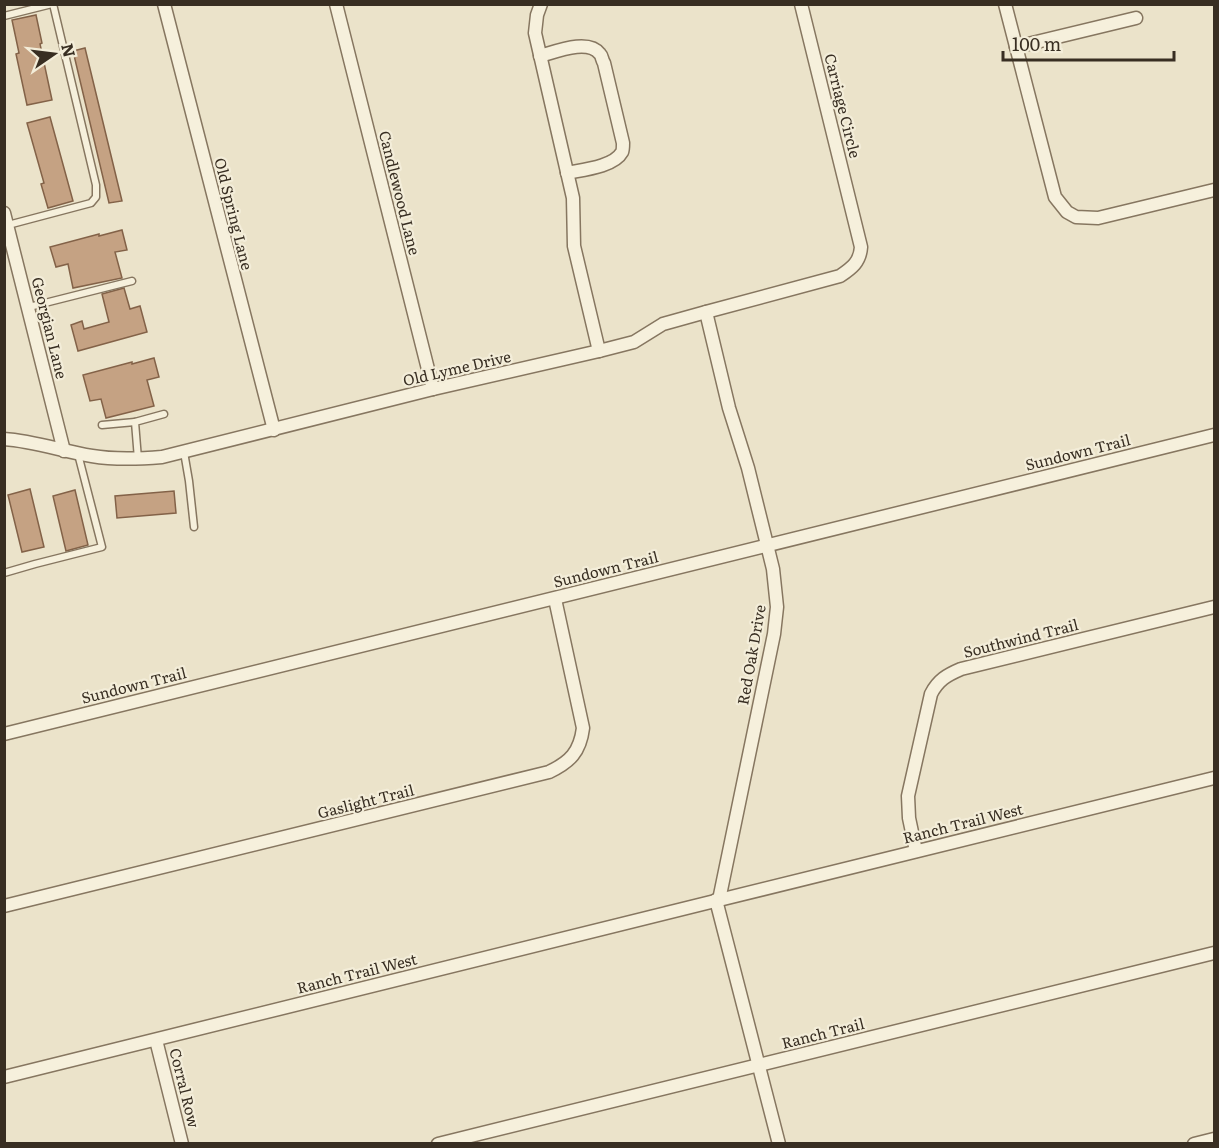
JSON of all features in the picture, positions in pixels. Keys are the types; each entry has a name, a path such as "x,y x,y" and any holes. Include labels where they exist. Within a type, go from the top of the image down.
{"street":[{"name":"Old Spring Lane","path":"164,4 274,430"},
{"name":"Candlewood Lane","path":"336,4 433,390"},
{"path":"541,4 535,28 573,198 574,246 599,351"},
{"name":"Carriage Circle","path":"801,4 854,215"},
{"path":"1005,4 1055,197 1067,212 1077,217 1098,218 1215,190"},
{"path":"1016,47 1136,18"},
{"path":"540,56 581,45 599,53 604,63 623,143 622,152 608,164 567,173"},
{"name":"Old Lyme Drive","path":"4,439 102,458 162,457 634,342 663,324 840,276 856,263 860,255 861,247 854,215"},
{"name":"Georgian Lane","path":"6,219 64,450"},
{"name":"Red Oak Drive","path":"706,312 729,408 748,468 776,589 774,634 718,900 779,1143"},
{"name":"Sundown Trail","path":"4,734 1215,435"},
{"name":"Gaslight Trail","path":"4,906 537,775 560,767 577,750 582,739 583,728 555,599"},
{"name":"Southwind Trail","path":"916,851 909,818 908,796 931,694 941,679 962,669 1215,607"},
{"name":"Ranch Trail West","path":"4,1077 1215,778"},
{"name":"Ranch Trail","path":"438,1143 1215,952"},
{"name":"Corral Row","path":"156,1040 182,1143"},
{"path":"1194,1143 1215,1139"}],"lane":[{"path":"4,16 52,4 96,185 96,196 91,203 6,219"},
{"path":"29,308 132,281"},
{"path":"102,425 135,422 164,414"},
{"path":"135,422 138,459"},
{"path":"184,451 194,527"},
{"path":"4,565 5,573 102,547 78,453"}],"building":[{"path":"36,15 52,100 27,105 16,54 19,53 12,20"},
{"path":"85,48 122,201 109,203 73,51"},
{"path":"50,117 73,201 48,208 41,184 44,183 27,123"},
{"path":"122,230 127,250 115,252 122,278 73,288 68,264 56,267 50,247"},
{"path":"124,288 130,309 140,306 147,332 78,351 71,325 82,321 84,329 109,322 102,294"},
{"path":"154,358 159,377 147,380 154,406 106,418 101,399 90,401 83,375"},
{"path":"30,489 44,547 22,552 8,495"},
{"path":"75,490 88,545 66,551 53,496"},
{"path":"174,491 176,513 117,518 115,496"}]}
